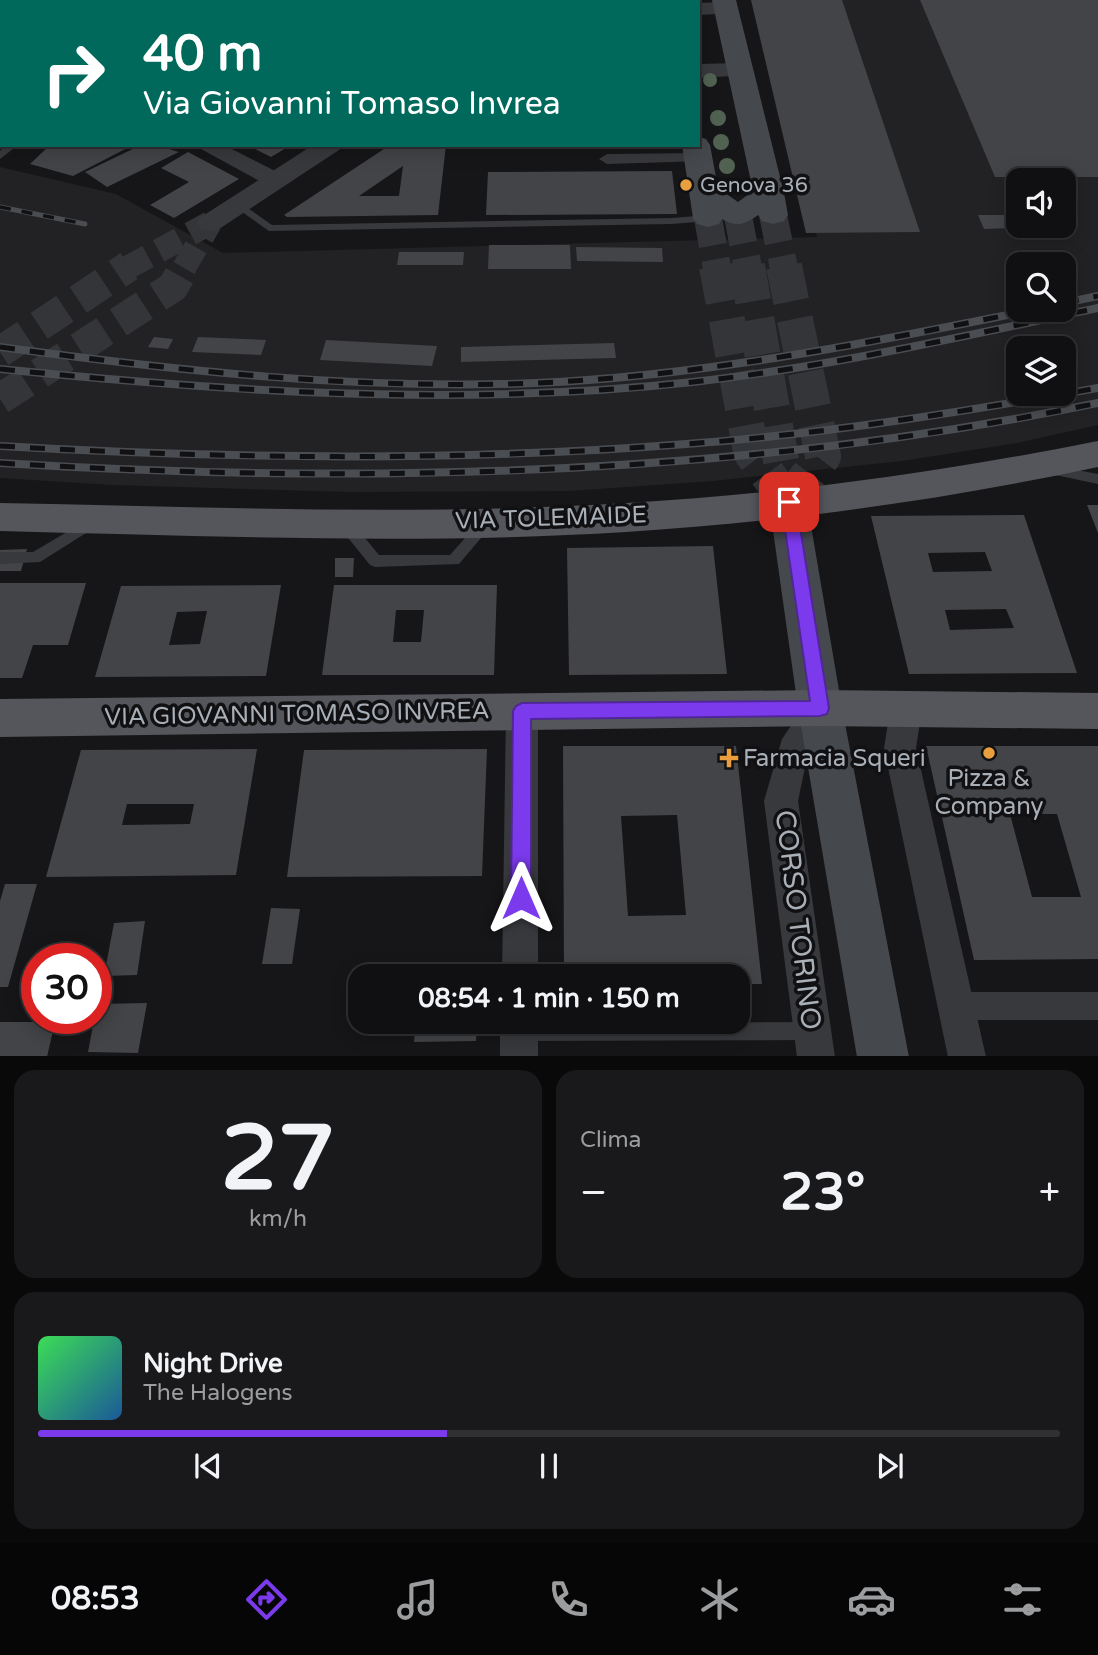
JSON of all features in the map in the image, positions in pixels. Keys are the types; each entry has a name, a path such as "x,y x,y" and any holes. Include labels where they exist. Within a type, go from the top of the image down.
{"main road":[{"path":"697,152 706,206 738,216 771,204 725,4"},
{"name":"VIA TOLEMAIDE","path":"0,517 345,523 488,521 714,511 1037,467 1098,454"},
{"path":"789,502 820,708 883,1056"},
{"name":"VIA GIOVANNI TOMASO INVREA","path":"0,718 820,708 1098,710"}],"street":[{"path":"700,9 725,4"},
{"path":"700,71 740,70"},
{"path":"212,147 275,180"},
{"path":"210,223 327,147"},
{"path":"607,159 697,152"},
{"name":"CORSO TORINO","path":"814,1044 781,801 793,749 820,708"},
{"path":"906,710 900,748 967,1056"},
{"path":"520,964 522,711"},
{"path":"956,1006 1098,1006"}],"lane":[{"path":"239,205 269,228 658,222 706,206"},
{"path":"1037,467 1098,479"},
{"path":"0,558 35,558 96,519"},
{"path":"519,1037 814,1044"}],"shaded area":[{"path":"758,0 1098,0 1098,425 1017,443 902,461 713,481 569,491 349,492 112,485 0,478 0,167 116,194 223,253 817,237"}],"building":[{"path":"751,0 842,0 920,232 806,233"},
{"path":"920,0 1098,0 1098,177 1076,177 1076,168 1006,168 1006,177 995,177"},
{"path":"48,147 129,147 73,176 30,164"},
{"path":"137,147 163,147 179,152 107,187 85,172"},
{"path":"251,147 288,147 271,157"},
{"path":"387,147 446,147 438,215 284,215","holes":["403,166 399,196 359,196"]},
{"path":"188,152 239,179 174,218 150,205 189,182 161,168"},
{"path":"672,171 677,214 486,215 488,172"},
{"path":"978,215 1006,215 1006,228 984,229"},
{"path":"489,245 570,245 571,269 488,269"},
{"path":"576,247 662,248 663,262 577,261"},
{"path":"399,252 464,252 463,265 397,265"},
{"path":"154,337 173,339 168,349 148,347"},
{"path":"198,337 266,340 261,355 192,352"},
{"path":"326,340 437,346 432,366 320,360"},
{"path":"614,343 616,358 461,362 461,347"},
{"path":"1087,505 1098,505 1098,533"},
{"path":"1024,515 1077,673 909,674 871,516","holes":["985,552 992,571 933,572 928,553","1006,609 1014,628 950,630 945,610"]},
{"path":"713,546 727,674 569,675 567,548"},
{"path":"27,549 21,571 0,571 0,550"},
{"path":"335,558 354,558 353,577 335,577"},
{"path":"0,583 86,583 68,645 33,645 22,678 0,678"},
{"path":"281,585 266,676 95,677 121,586","holes":["207,611 200,644 169,645 177,612"]},
{"path":"334,585 497,585 494,675 322,675","holes":["396,610 424,610 421,642 393,642"]},
{"path":"563,746 736,746 762,984 750,984 750,964 564,964","holes":["677,815 686,915 628,916 621,816"]},
{"path":"926,746 1098,746 1098,959 974,960","holes":["1010,814 1057,814 1081,897 1032,897"]},
{"path":"257,749 236,875 46,877 81,750","holes":["127,804 194,804 190,824 122,825"]},
{"path":"487,749 482,876 287,877 304,750"},
{"path":"5,884 37,884 8,987 0,987 0,901"},
{"path":"271,908 300,909 292,964 262,964"},
{"path":"145,921 137,975 112,976 110,943 114,923"},
{"path":"147,1003 138,1053 88,1052 91,1034 112,1034 112,1004"},
{"path":"0,1022 21,1022 21,1034 52,1034 47,1056 0,1056"},
{"path":"415,1034 476,1034 476,1041 414,1042"}],"tunnel":[{"path":"773,215 784,268"},
{"path":"738,216 748,268"},
{"path":"708,218 717,268"},
{"path":"127,268 210,223 184,268"},
{"path":"0,352 129,266"},
{"path":"0,399 173,287 185,266"},
{"path":"717,266 751,452 788,502 823,456 784,266"},
{"path":"747,266 788,500"}],"railway":[{"path":"0,207 85,224"},
{"path":"1076,301 1098,296"},
{"path":"0,369 173,384 346,394 520,394 606,390 693,382 795,368 897,350 1098,308"},
{"path":"0,347 267,377 401,384 536,383 723,366 847,346 1006,315"},
{"path":"0,446 172,454 343,457 600,450 738,440 842,428 1098,388"},
{"path":"0,463 274,473 551,469 827,447 963,428 1098,403"}],"place":[{"name":"Genova 36","path":"686,185"},
{"name":"Pizza & Company","path":"989,753"},
{"name":"Farmacia Squeri","path":"729,758"}],"route":[{"path":"521,898 522,711 820,708 789,502"}]}
